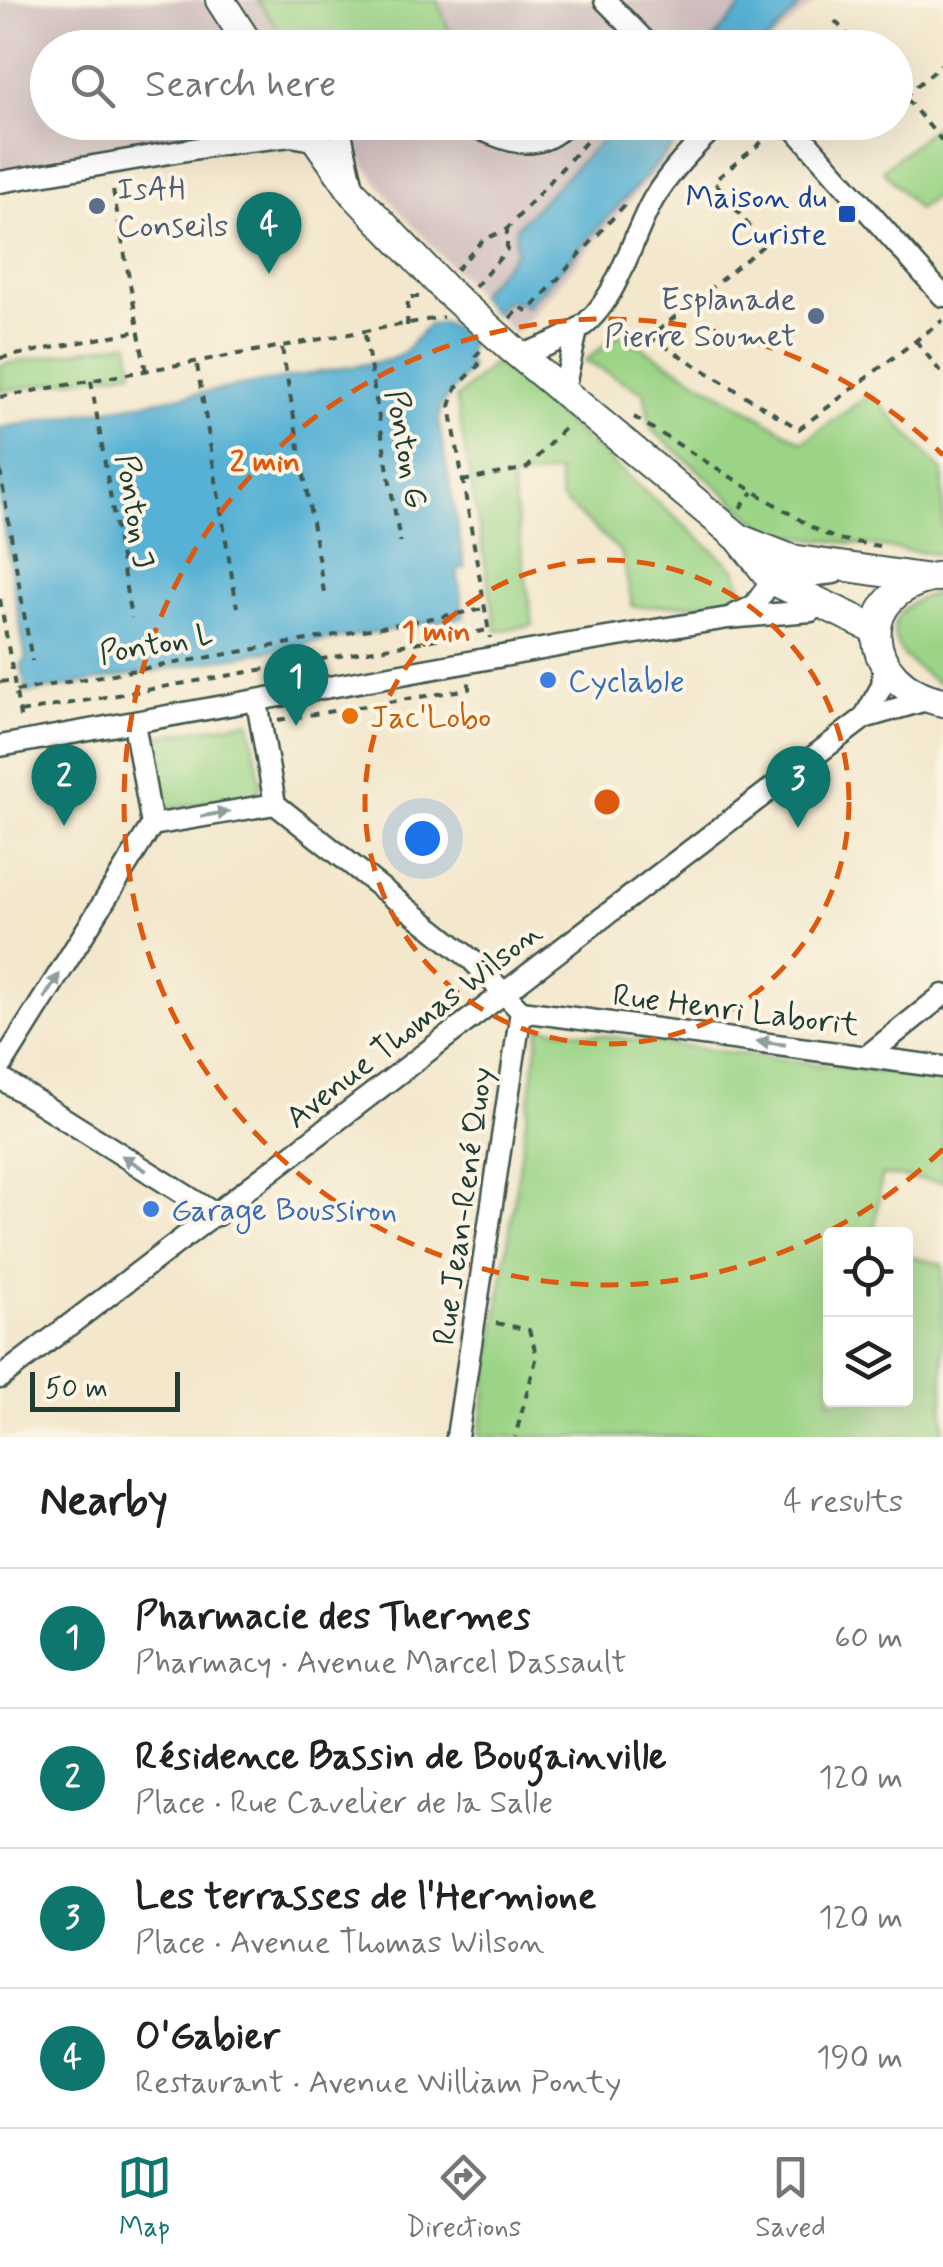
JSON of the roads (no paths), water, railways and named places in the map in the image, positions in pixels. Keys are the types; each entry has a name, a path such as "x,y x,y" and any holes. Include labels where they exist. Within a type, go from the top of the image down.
{"main road":[{"path":"220,0 239,30"},
{"path":"316,140 355,195 450,282 516,352 739,538 772,580 874,629"},
{"path":"739,538 791,560 884,558 933,577"},
{"path":"933,577 887,603 874,629 878,650 898,678 939,702"}],"street":[{"path":"604,0 635,30"},
{"path":"222,144 226,140"},
{"path":"0,182 247,140"},
{"path":"342,140 355,195"},
{"path":"510,140 521,144 546,140"},
{"path":"516,352 577,330 610,290 654,198 701,140"},
{"path":"803,140 943,296"},
{"path":"572,401 577,330"},
{"path":"728,618 754,606 772,580 884,558"},
{"path":"0,746 728,618 811,611 819,604"},
{"path":"864,718 882,686 884,662"},
{"path":"257,702 274,804 472,960 521,1011"},
{"name":"Avenue Thomas Wilson","path":"0,1378 864,718 939,702"},
{"path":"0,1068 152,825 134,723"},
{"path":"152,825 274,804"},
{"path":"868,1056 943,995"},
{"name":"Rue Henri Laborit","path":"521,1011 943,1067"},
{"name":"Rue Jean-René Quoy","path":"457,1437 521,1011"},
{"path":"0,1078 217,1215"}],"water":[{"path":"748,0 805,0 778,30 721,30"},
{"path":"601,140 678,140 526,307 519,301 505,301 494,314 477,295 515,253 516,227"},
{"path":"445,323 470,341 466,361 471,367 440,407 439,424 465,568 457,570 464,617 27,693 21,664 26,661 0,505 0,428 389,360 403,353 428,325"}],"place":[{"name":"IsAH Conseils","path":"97,206"},
{"name":"Maison du Curiste","path":"847,214"},
{"name":"O'Gabier","path":"269,274"},
{"name":"Esplanade Pierre Soumet","path":"816,316"},
{"name":"Cyclable","path":"548,680"},
{"name":"Jac'Lobo","path":"350,716"},
{"name":"Pharmacie des Thermes","path":"296,726"},
{"name":"Résidence Bassin de Bougainville","path":"64,826"},
{"name":"Les terrasses de l'Hermione","path":"798,828"},
{"name":"Garage Boussiron","path":"151,1209"}]}
